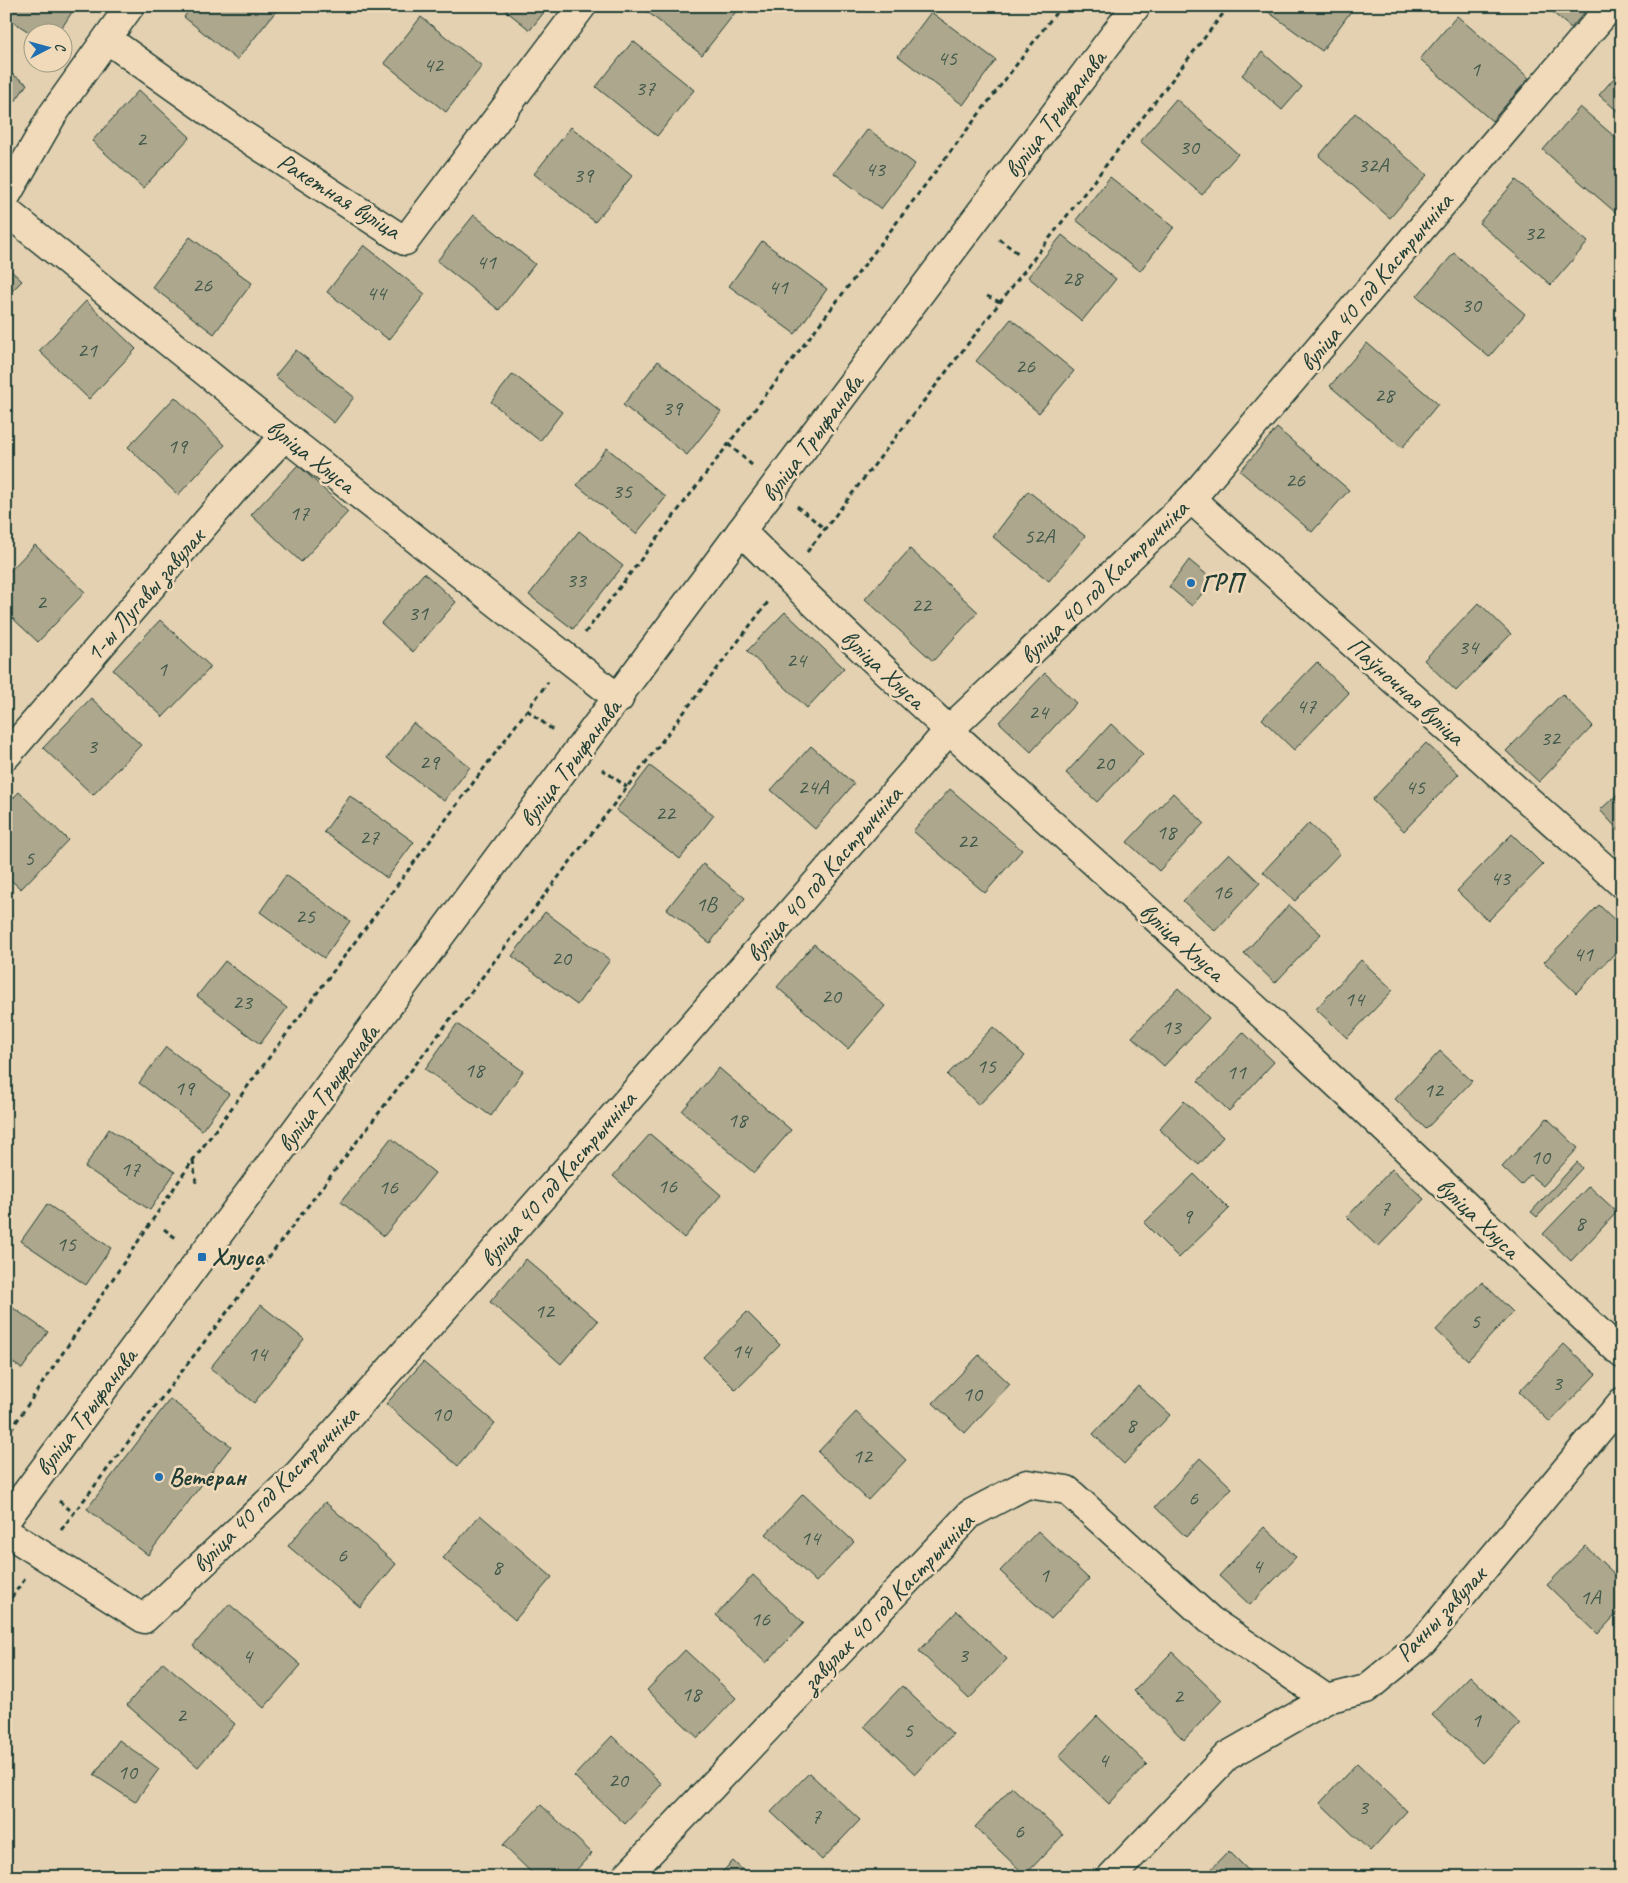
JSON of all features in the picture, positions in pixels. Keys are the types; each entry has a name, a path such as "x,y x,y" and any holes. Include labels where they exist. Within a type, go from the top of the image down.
{"street":[{"path":"6,196 53,114 130,6"},
{"name":"Ракетная вуліца","path":"106,39 238,132 405,241 582,6"},
{"name":"вуліца Трыфанава","path":"6,1520 619,699 741,531 1136,6"},
{"name":"вуліца 40 год Кастрычніка","path":"6,1532 144,1619 298,1474 626,1102 949,730 1191,499 1611,6"},
{"name":"вуліца Хлуса","path":"6,211 285,436 619,699"},
{"name":"1-ы Лугавы завулак","path":"6,756 234,490 285,436"},
{"name":"Паўночная вуліца","path":"1191,499 1622,884"},
{"name":"вуліца Хлуса","path":"741,531 949,730 1306,1055 1622,1354"},
{"name":"Рачны завулак","path":"1111,1877 1227,1756 1327,1699 1366,1689 1422,1643 1622,1402"},
{"name":"завулак 40 год Кастрычніка","path":"626,1877 970,1514 1027,1484 1067,1490 1210,1620 1327,1699"}],"path":[{"path":"6,1437 193,1160 566,657 1061,6"},
{"path":"6,1605 42,1555 787,577 1228,6"},
{"path":"987,296 1000,302"},
{"path":"193,1160 196,1184"}],"building":[{"path":"9,6 76,6 66,22 22,22 22,27 6,17 6,10"},
{"path":"192,6 280,6 237,60 184,17"},
{"path":"500,6 549,6 530,30"},
{"path":"640,6 735,6 738,9 702,55"},
{"path":"1260,6 1353,6 1354,7 1322,51"},
{"path":"1545,6 1590,6 1571,28"},
{"path":"931,12 996,60 963,105 898,56"},
{"path":"1457,16 1529,78 1492,121 1420,59"},
{"path":"421,17 482,66 446,112 384,63"},
{"path":"633,41 694,90 657,136 596,87"},
{"path":"1262,52 1302,87 1282,110 1242,75"},
{"path":"1622,69 1622,115 1599,95"},
{"path":"6,70 27,84 6,115"},
{"path":"139,90 190,137 143,188 92,141"},
{"path":"1176,99 1238,154 1202,195 1140,141"},
{"path":"1580,107 1622,143 1622,204 1615,212 1543,150"},
{"path":"1355,113 1427,175 1390,218 1319,156"},
{"path":"571,127 632,176 595,222 534,174"},
{"path":"868,129 915,164 881,209 834,173"},
{"path":"1110,177 1174,227 1140,271 1076,220"},
{"path":"1516,180 1588,242 1551,285 1479,223"},
{"path":"474,215 535,264 499,310 437,261"},
{"path":"1062,235 1116,279 1082,321 1028,277"},
{"path":"190,237 252,283 214,334 152,287"},
{"path":"762,241 827,289 795,334 729,286"},
{"path":"364,245 425,294 389,340 327,292"},
{"path":"1454,253 1525,314 1489,357 1417,296"},
{"path":"6,266 22,281 6,297"},
{"path":"86,301 136,349 89,399 39,351"},
{"path":"1011,319 1074,371 1039,413 976,361"},
{"path":"1367,343 1438,404 1402,448 1330,386"},
{"path":"296,350 354,397 334,423 275,376"},
{"path":"658,361 721,412 687,455 623,405"},
{"path":"513,374 562,412 540,441 491,402"},
{"path":"175,397 225,445 178,495 128,447"},
{"path":"1277,428 1349,490 1312,532 1240,471"},
{"path":"607,448 666,497 636,534 577,485"},
{"path":"298,465 348,512 301,562 251,515"},
{"path":"1028,491 1085,536 1049,581 993,537"},
{"path":"579,531 623,566 573,629 529,595"},
{"path":"35,545 85,592 38,642 6,612 6,575"},
{"path":"910,549 978,612 933,661 865,599"},
{"name":"ГРП","path":"1189,560 1213,580 1192,606 1169,587"},
{"path":"424,573 456,602 413,652 381,623"},
{"path":"1479,603 1511,634 1456,691 1424,660"},
{"path":"785,612 844,668 807,708 747,651"},
{"path":"160,620 211,667 163,717 113,670"},
{"path":"1317,662 1349,693 1294,750 1262,719"},
{"path":"1045,673 1076,703 1031,752 999,722"},
{"path":"1562,694 1593,726 1539,782 1506,751"},
{"path":"91,698 141,745 93,795 43,748"},
{"path":"413,723 470,767 444,801 387,758"},
{"path":"1111,724 1143,754 1097,802 1066,773"},
{"path":"1426,743 1459,774 1404,831 1372,800"},
{"path":"811,746 854,784 815,829 771,790"},
{"path":"650,766 714,815 680,859 616,810"},
{"path":"950,789 1022,850 985,893 913,831"},
{"path":"1622,790 1622,834 1600,810"},
{"path":"19,792 68,840 21,889 6,876 6,805"},
{"path":"1173,793 1204,823 1159,871 1127,842"},
{"path":"350,796 414,842 387,878 324,832"},
{"path":"1309,823 1340,853 1295,901 1263,872"},
{"path":"1512,834 1543,865 1488,921 1457,891"},
{"path":"1229,853 1260,883 1215,931 1183,901"},
{"path":"703,864 745,898 710,943 667,909"},
{"path":"286,875 350,921 324,958 260,912"},
{"path":"1289,905 1321,934 1275,983 1244,953"},
{"path":"1599,905 1622,927 1622,946 1576,993 1544,962"},
{"path":"545,912 610,960 577,1005 512,956"},
{"path":"814,944 885,1006 848,1049 777,987"},
{"path":"1361,960 1393,990 1347,1038 1316,1009"},
{"path":"225,961 287,1008 260,1044 197,996"},
{"path":"1178,988 1209,1018 1164,1066 1132,1037"},
{"path":"457,1024 523,1071 491,1116 425,1069"},
{"path":"993,1027 1025,1056 979,1105 947,1075"},
{"path":"1243,1032 1274,1062 1229,1111 1198,1081"},
{"path":"166,1047 229,1094 202,1130 139,1083"},
{"path":"1440,1051 1472,1081 1426,1129 1395,1099"},
{"path":"719,1068 791,1130 754,1173 682,1111"},
{"path":"1184,1101 1223,1137 1199,1165 1159,1129"},
{"path":"1547,1118 1578,1148 1543,1186 1530,1175 1521,1185 1502,1167"},
{"path":"109,1129 175,1172 150,1210 85,1167"},
{"path":"650,1134 721,1195 684,1238 613,1176"},
{"path":"391,1138 435,1173 384,1236 341,1202"},
{"path":"1577,1162 1582,1168 1537,1217 1531,1212"},
{"path":"1392,1169 1424,1199 1378,1247 1347,1217"},
{"path":"1194,1174 1229,1209 1179,1258 1144,1223"},
{"path":"1589,1186 1617,1212 1571,1261 1543,1234"},
{"path":"47,1204 111,1248 86,1285 21,1241"},
{"path":"526,1259 598,1321 561,1364 490,1302"},
{"path":"1482,1282 1513,1312 1468,1360 1436,1330"},
{"path":"6,1303 48,1332 22,1369 6,1358"},
{"path":"261,1305 304,1339 254,1403 210,1368"},
{"path":"747,1312 780,1345 736,1390 703,1357"},
{"path":"1564,1344 1596,1374 1550,1422 1519,1392"},
{"path":"979,1355 1010,1384 965,1433 933,1403"},
{"path":"423,1362 495,1423 458,1466 386,1404"},
{"path":"1138,1386 1170,1415 1124,1464 1093,1434"},
{"name":"Ветеран","path":"170,1399 231,1446 148,1555 87,1509"},
{"path":"856,1412 906,1460 868,1500 818,1452"},
{"path":"1200,1458 1232,1488 1186,1537 1155,1507"},
{"path":"803,1494 854,1542 816,1582 766,1534"},
{"path":"325,1502 396,1564 360,1607 288,1546"},
{"path":"480,1515 552,1577 515,1620 443,1558"},
{"path":"1264,1527 1296,1557 1250,1605 1219,1576"},
{"path":"1038,1531 1089,1579 1051,1619 1000,1571"},
{"path":"1585,1546 1622,1581 1622,1608 1598,1634 1547,1585"},
{"path":"753,1575 804,1623 766,1663 716,1615"},
{"path":"229,1604 301,1665 264,1708 193,1646"},
{"path":"957,1611 1007,1659 969,1699 919,1651"},
{"path":"685,1650 736,1698 698,1738 647,1690"},
{"path":"1172,1652 1222,1700 1184,1740 1134,1691"},
{"path":"163,1662 235,1724 198,1767 127,1705"},
{"path":"1470,1676 1520,1724 1482,1763 1432,1715"},
{"path":"902,1686 953,1734 915,1774 864,1726"},
{"path":"1097,1716 1147,1764 1109,1804 1059,1756"},
{"path":"612,1736 662,1784 625,1824 574,1776"},
{"path":"119,1740 159,1769 135,1802 94,1775"},
{"path":"1357,1763 1407,1811 1370,1851 1320,1803"},
{"path":"809,1773 860,1820 822,1860 771,1812"},
{"path":"1012,1787 1063,1835 1025,1875 975,1827"},
{"path":"541,1805 592,1853 570,1877 536,1877 503,1845"},
{"path":"1229,1851 1255,1877 1204,1877"},
{"path":"733,1861 750,1877 717,1877"},
{"path":"941,1871 947,1877 935,1877"}],"place":[{"name":"ГРП","path":"1191,583"},
{"name":"Хлуса","path":"202,1257"},
{"name":"Ветеран","path":"159,1477"}]}
